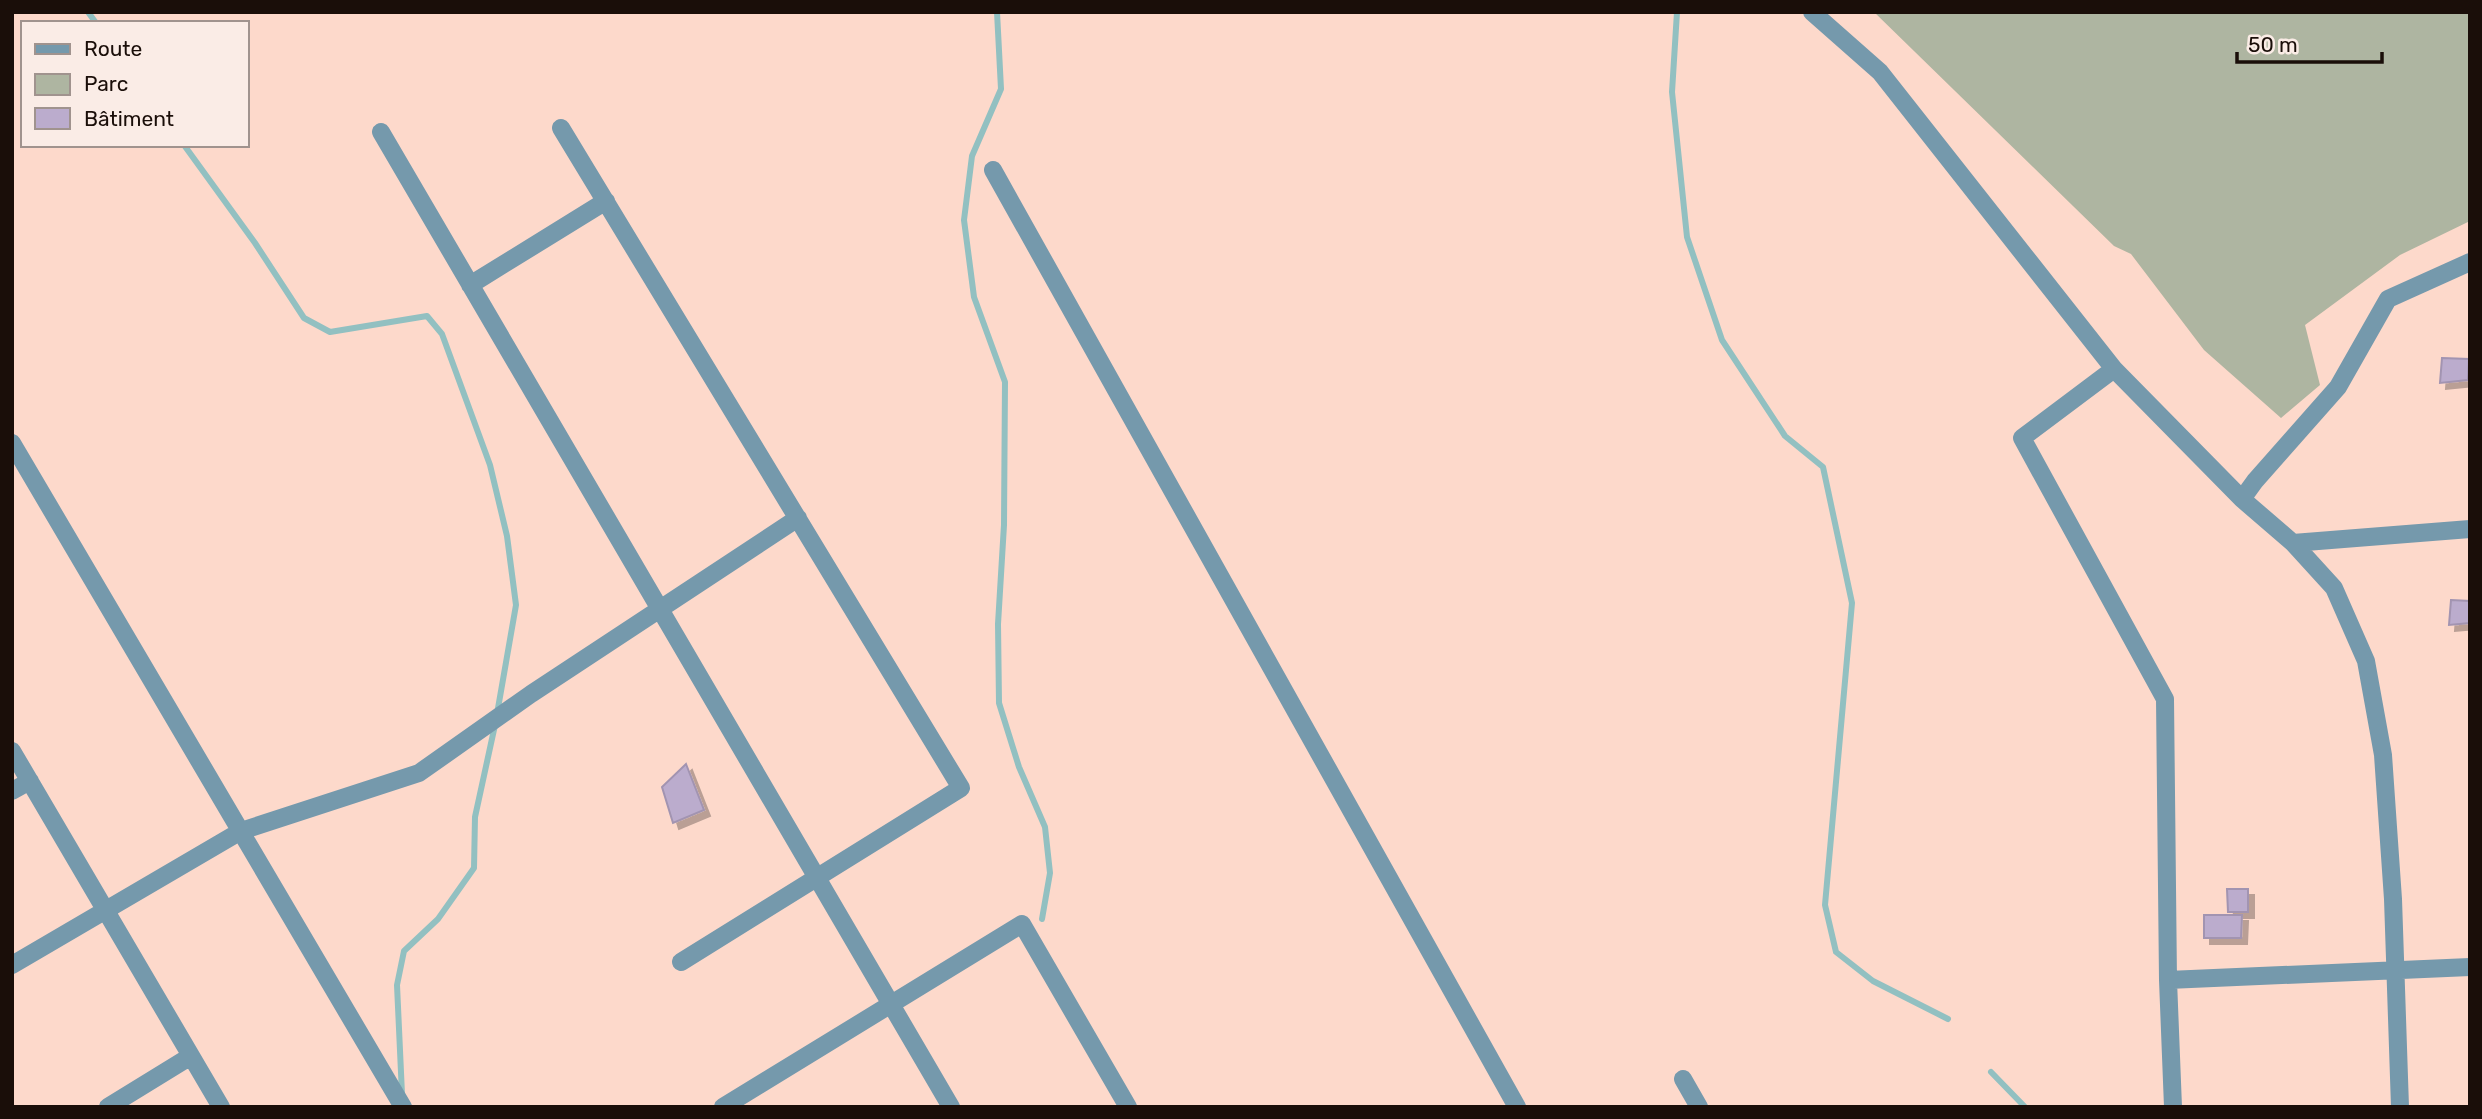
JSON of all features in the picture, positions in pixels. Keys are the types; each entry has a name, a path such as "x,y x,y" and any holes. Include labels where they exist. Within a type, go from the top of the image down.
{"street":[{"path":"1812,12 1880,72 2114,369 2242,499 2293,543 2334,588 2366,661 2386,778 2400,1107"},
{"path":"561,128 961,788 681,962"},
{"path":"381,132 951,1107"},
{"path":"993,170 1517,1107"},
{"path":"470,285 606,201"},
{"path":"2242,499 2338,387 2388,299 2470,262"},
{"path":"2114,369 2022,438 2165,699 2168,980 2173,1107"},
{"path":"12,443 402,1106"},
{"path":"12,965 241,831 419,773 531,694 798,518"},
{"path":"2293,543 2470,529"},
{"path":"12,751 221,1107"},
{"path":"12,791 30,781"},
{"path":"723,1107 1022,924 1128,1107"},
{"path":"2168,980 2470,967"},
{"path":"108,1107 191,1056"},
{"path":"1683,1079 1699,1107"}],"green space":[{"path":"1874,12 2470,12 2470,221 2400,255 2305,325 2320,385 2281,418 2204,350 2131,254 2114,246"}],"building":[{"path":"2442,358 2469,359 2468,380 2440,383"},
{"path":"2451,600 2470,601 2470,623 2449,625"},
{"path":"686,764 704,810 673,823 662,787"},
{"path":"2227,889 2248,889 2248,912 2228,912"},
{"path":"2204,915 2242,915 2241,938 2204,938"}],"waterway":[{"path":"88,12 95,21"},
{"path":"997,12 1001,89 972,156 964,220 974,297 1005,382 1004,525 998,624 999,703 1019,767 1045,827 1050,873 1042,919"},
{"path":"1677,12 1672,92 1687,237 1722,340 1785,436 1823,467 1852,603 1825,905 1836,952 1873,981 1948,1019"},
{"path":"185,147 255,243 304,318 330,332 427,316 442,334 490,465 507,536 516,605 497,714"},
{"path":"402,1094 397,985 404,951 438,919 474,868 475,817 495,725"},
{"path":"1991,1072 2025,1107"}]}
